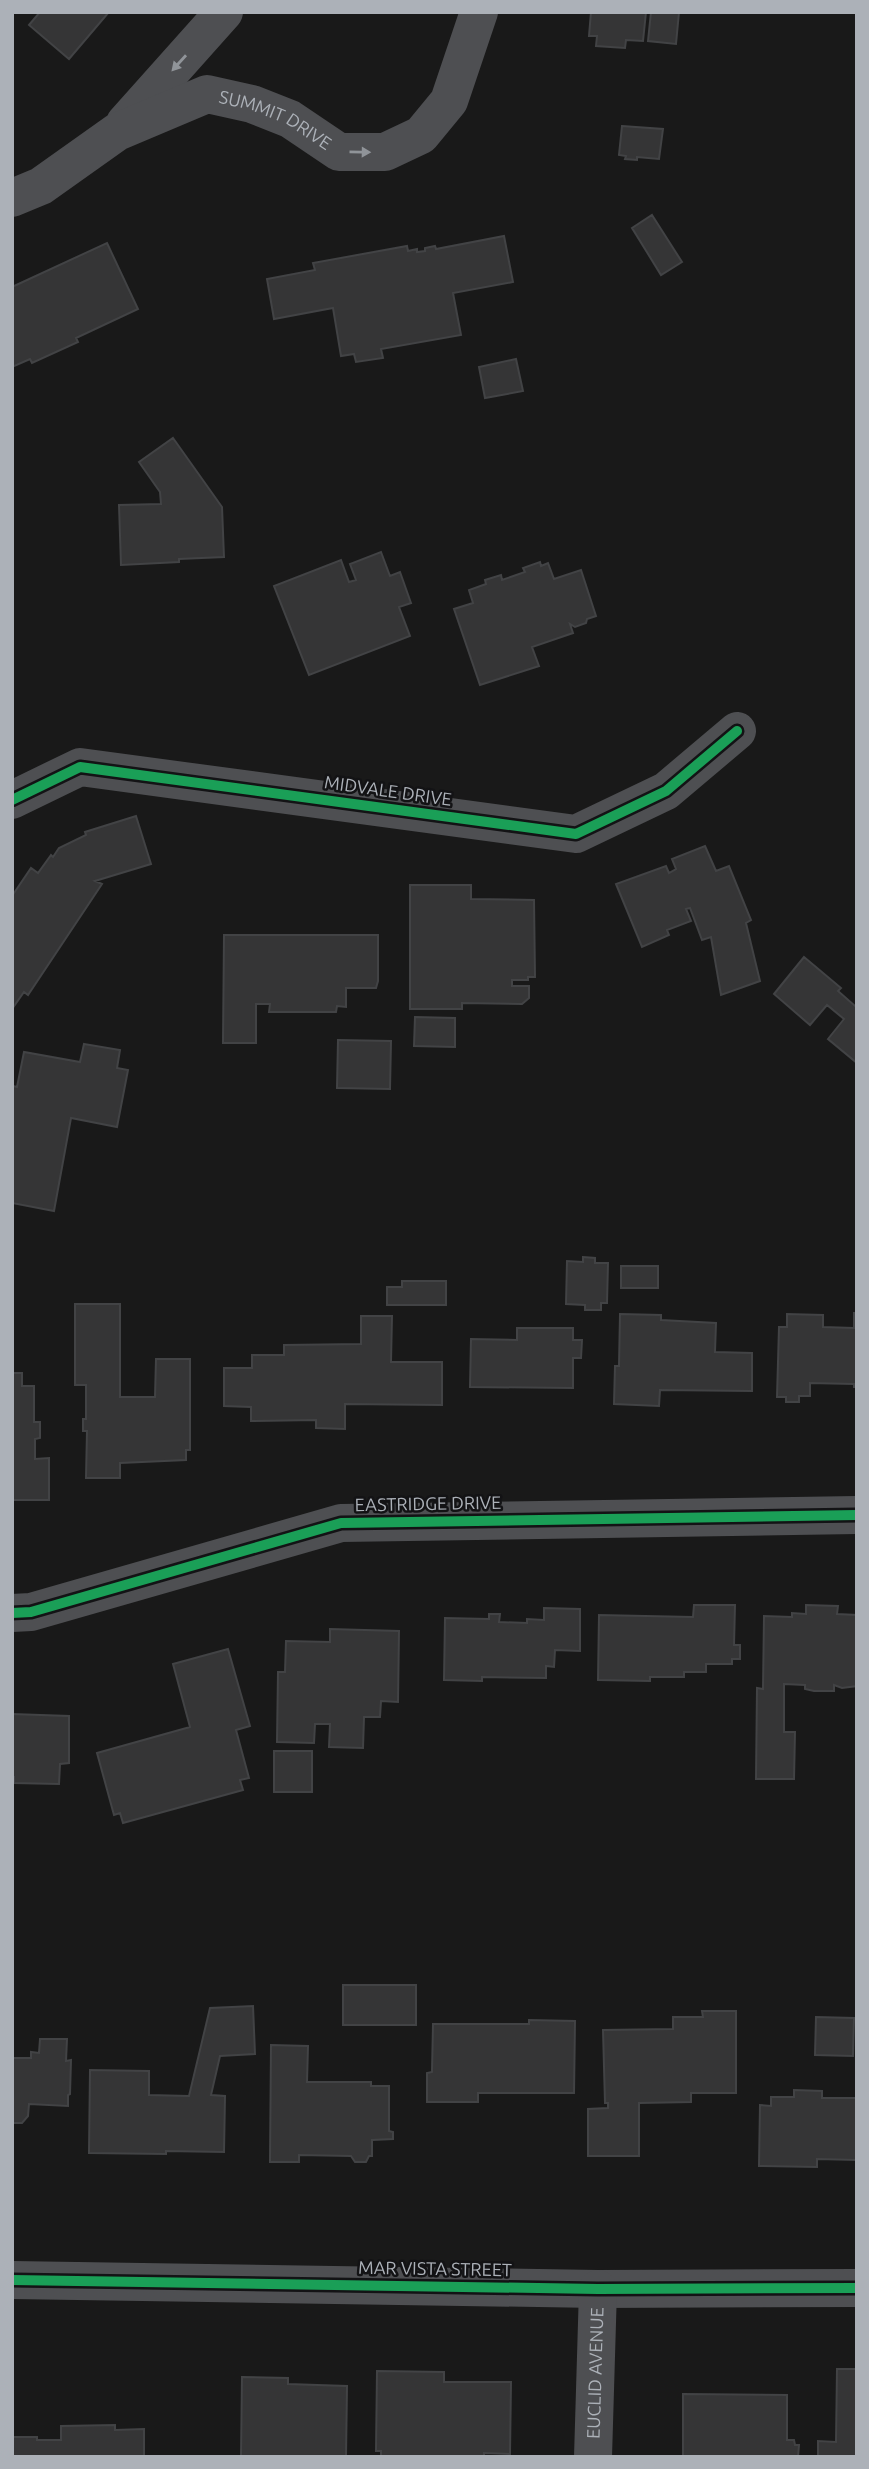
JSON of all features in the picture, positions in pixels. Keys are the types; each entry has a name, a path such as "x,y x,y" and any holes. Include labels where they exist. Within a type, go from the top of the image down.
{"street":[{"name":"SUMMIT DRIVE","path":"117,132 224,12"},
{"name":"SUMMIT DRIVE","path":"12,198 41,186 117,132 207,94 252,104 290,120 339,152 385,152 421,135 449,101 479,12"},
{"name":"MIDVALE DRIVE","path":"12,800 80,767 576,834 666,791 737,731"},
{"name":"EASTRIDGE DRIVE","path":"12,1613 31,1612 341,1523 857,1516"},
{"name":"MAR VISTA STREET","path":"12,2280 598,2289 857,2288"},
{"name":"EUCLID AVENUE","path":"593,2457 598,2289"}],"building":[{"path":"40,12 109,12 69,59 29,25"},
{"path":"591,12 646,12 643,41 626,40 625,48 596,46 597,36 589,36"},
{"path":"651,12 679,12 676,44 648,41"},
{"path":"622,126 663,129 659,159 625,159 626,156 619,155"},
{"path":"652,215 682,262 661,275 632,228"},
{"path":"504,236 513,282 453,293 461,335 381,349 383,358 356,362 354,354 341,356 333,308 274,319 267,279 315,270 313,263 407,246 408,251 425,251 425,248 435,246 436,249"},
{"path":"107,243 138,309 76,338 78,342 32,363 30,359 12,367 12,287"},
{"path":"516,359 523,391 485,398 479,367"},
{"path":"173,438 222,507 224,557 121,565 119,505 161,504 160,492 139,462"},
{"path":"381,552 390,576 400,572 411,603 399,607 410,636 309,675 274,586 341,560 349,582 356,580 350,564"},
{"path":"540,562 541,566 548,563 554,579 581,570 596,616 575,627 570,624 573,633 532,647 539,666 480,685 454,609 473,603 469,590 486,584 485,580 501,575 502,580 525,572 523,568"},
{"path":"136,816 151,864 95,881 102,884 28,995 24,992 12,1009 12,896 31,868 38,873 59,848 86,835 85,832"},
{"path":"705,846 716,871 729,866 751,920 746,923 760,981 721,995 711,937 702,940 690,908 686,909 691,921 667,930 669,935 642,947 616,884 666,866 669,873 676,869 672,859"},
{"path":"410,885 471,885 471,899 534,900 535,977 512,980 512,986 529,986 529,998 522,1004 462,1003 462,1009 410,1009"},
{"path":"224,935 378,935 376,988 346,988 346,1007 337,1006 336,1012 269,1012 270,1004 256,1004 256,1043 223,1043"},
{"path":"804,957 841,988 838,991 855,1006 857,1004 857,1063 828,1039 844,1019 827,1005 810,1025 774,994"},
{"path":"415,1017 455,1018 455,1047 414,1046"},
{"path":"338,1040 391,1041 390,1089 337,1088"},
{"path":"84,1044 120,1050 117,1068 128,1070 117,1127 71,1118 54,1211 12,1203 12,1089 13,1086 17,1087 24,1052 80,1062"},
{"path":"583,1257 595,1258 595,1263 608,1263 607,1303 601,1303 601,1310 585,1310 585,1305 566,1304 567,1261 583,1262"},
{"path":"621,1266 658,1266 658,1288 621,1288"},
{"path":"402,1281 446,1281 446,1305 387,1305 387,1287 402,1287"},
{"path":"75,1304 120,1304 120,1397 155,1397 156,1359 190,1359 190,1450 186,1450 186,1460 120,1463 120,1478 86,1478 87,1431 83,1431 83,1419 86,1419 86,1385 75,1385"},
{"path":"854,1313 857,1313 857,1387 854,1387 854,1384 810,1383 810,1396 799,1396 799,1402 786,1402 786,1397 777,1397 779,1327 787,1327 787,1314 823,1315 823,1327 854,1328"},
{"path":"620,1314 661,1315 661,1320 716,1323 715,1352 752,1353 752,1391 660,1390 659,1406 614,1404 615,1366 619,1366"},
{"path":"361,1316 392,1316 391,1362 442,1362 442,1405 345,1404 345,1429 316,1428 316,1420 251,1421 251,1407 224,1406 224,1368 252,1368 252,1355 284,1355 284,1345 361,1344"},
{"path":"517,1328 573,1328 573,1340 582,1340 581,1358 573,1358 573,1388 470,1387 471,1339 517,1340"},
{"path":"12,1373 22,1373 22,1386 34,1386 34,1422 40,1422 40,1438 35,1439 35,1459 49,1458 49,1500 13,1500"},
{"path":"694,1605 735,1605 734,1645 740,1645 740,1659 732,1659 732,1664 706,1664 706,1672 684,1672 684,1677 650,1677 650,1681 598,1680 599,1615 693,1617"},
{"path":"806,1605 838,1606 837,1614 857,1615 857,1686 842,1688 834,1685 834,1691 814,1691 805,1689 805,1685 784,1684 784,1732 795,1732 794,1779 756,1779 757,1688 763,1689 764,1616 792,1617 792,1613 806,1614"},
{"path":"544,1608 580,1609 580,1651 555,1650 554,1667 546,1666 546,1678 482,1677 482,1681 444,1680 445,1618 489,1619 489,1614 500,1614 499,1622 527,1623 527,1619 544,1620"},
{"path":"330,1629 399,1631 398,1702 381,1701 380,1717 364,1717 363,1748 329,1747 330,1724 315,1724 314,1743 277,1742 278,1672 285,1672 286,1641 330,1642"},
{"path":"228,1649 250,1726 236,1730 249,1778 240,1780 243,1790 123,1823 120,1813 114,1815 97,1753 190,1727 173,1664"},
{"path":"12,1714 69,1716 69,1763 60,1764 59,1784 14,1783"},
{"path":"274,1751 312,1751 312,1792 274,1792"},
{"path":"343,1985 416,1985 416,2025 343,2025"},
{"path":"253,2006 255,2054 220,2056 211,2095 225,2096 224,2152 89,2153 90,2070 149,2071 149,2095 189,2096 210,2008"},
{"path":"702,2011 736,2011 736,2093 691,2093 691,2102 639,2103 639,2156 588,2156 588,2109 608,2108 608,2103 605,2103 603,2030 673,2029 673,2017 703,2017"},
{"path":"816,2017 854,2018 853,2056 815,2055"},
{"path":"529,2020 575,2021 574,2093 478,2093 478,2102 427,2102 427,2073 432,2072 433,2024 529,2024"},
{"path":"40,2039 67,2039 66,2061 71,2060 68,2106 29,2104 28,2116 22,2123 12,2123 12,2058 31,2058 31,2052 39,2053"},
{"path":"271,2045 308,2046 307,2082 371,2082 371,2086 389,2086 389,2131 393,2132 393,2139 372,2140 372,2156 369,2156 366,2162 355,2162 351,2156 299,2155 299,2162 270,2162"},
{"path":"794,2090 822,2091 822,2098 857,2098 857,2160 817,2159 817,2167 759,2166 760,2105 771,2106 771,2097 794,2097"},
{"path":"837,2369 857,2369 857,2457 818,2457 818,2441 836,2442"},
{"path":"377,2371 444,2372 444,2382 511,2382 510,2454 484,2453 484,2457 381,2457 381,2451 376,2451"},
{"path":"242,2377 288,2378 288,2384 347,2386 346,2457 241,2457"},
{"path":"683,2394 787,2395 787,2440 794,2440 795,2445 799,2445 798,2457 683,2457"},
{"path":"115,2425 115,2430 144,2429 144,2457 12,2457 12,2437 61,2440 61,2426"}],"cycle path":[{"path":"12,800 80,767 576,834 666,791 737,731"},
{"path":"12,1613 31,1612 341,1523 857,1515"},
{"path":"12,2280 598,2289 857,2288"}]}
